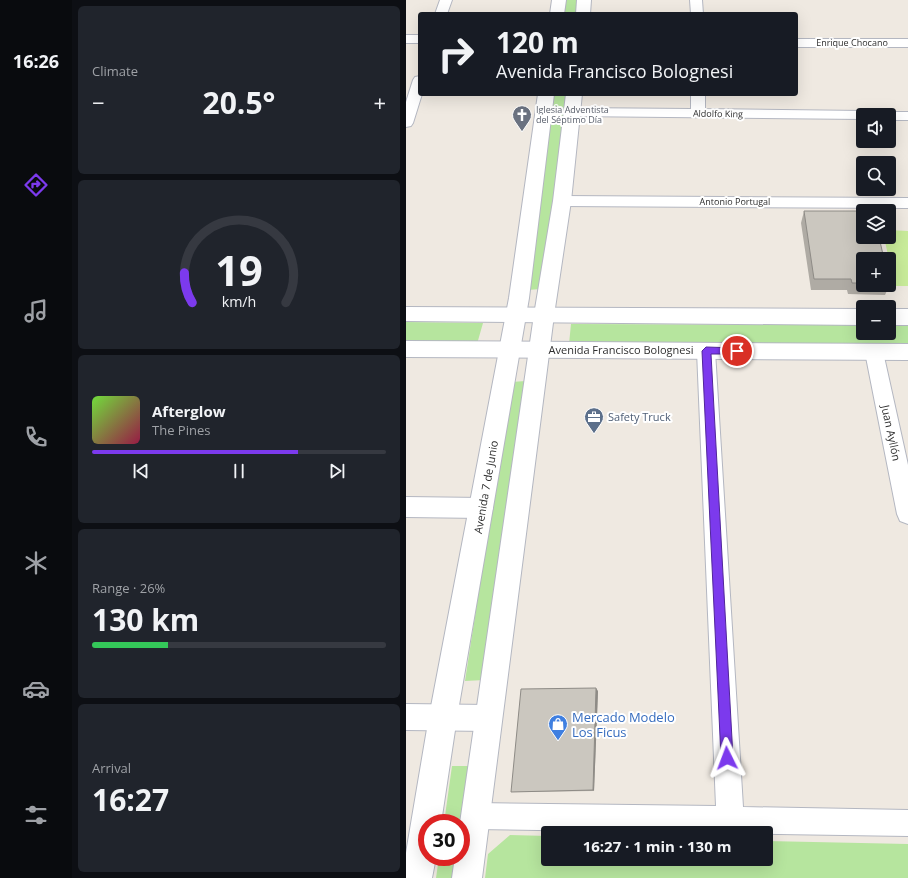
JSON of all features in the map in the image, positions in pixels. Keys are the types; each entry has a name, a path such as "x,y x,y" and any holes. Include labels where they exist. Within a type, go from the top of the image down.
{"street":[{"path":"442,12 446,0"},
{"path":"557,12 559,0"},
{"path":"583,12 584,0"},
{"path":"696,0 697,12"},
{"path":"406,39 418,39"},
{"name":"Enrique Chocano","path":"798,43 908,43"},
{"path":"407,115 418,85"},
{"name":"Avenida 7 de Junio","path":"418,878 443,717 516,315 546,96"},
{"path":"467,878 544,315 562,201 574,96"},
{"path":"698,96 698,114"},
{"name":"Aldolfo King","path":"572,112 856,115"},
{"path":"896,116 908,116"},
{"name":"Antonio Portugal","path":"562,201 908,203"},
{"path":"406,314 856,316"},
{"path":"896,317 908,317"},
{"name":"Avenida Francisco Bolognesi","path":"406,348 908,352"},
{"path":"706,351 730,820"},
{"name":"Juan Ayllón","path":"874,352 908,514"},
{"path":"406,507 482,508"},
{"path":"406,717 489,718"},
{"path":"475,816 908,823"}],"green space":[{"path":"565,0 577,0 576,12 564,12"},
{"path":"554,96 567,96 555,196 541,289 527,290"},
{"path":"896,230 908,231 908,286 896,286 896,252 887,252 886,244 896,244"},
{"path":"406,322 483,323 477,344 406,343"},
{"path":"571,324 856,325 856,340 896,340 896,325 908,325 908,345 569,344"},
{"path":"526,381 484,680 465,681 511,382"},
{"path":"452,766 472,766 463,814 445,814"},
{"path":"510,835 541,836 541,866 773,866 773,841 908,844 908,878 485,878 488,854"},
{"path":"438,866 458,866 457,878 436,878"}],"building":[{"path":"804,211 856,211 856,244 881,244 882,252 856,252 856,283 852,283 851,279 814,279"},
{"name":"Mercado Modelo Los Ficus","path":"596,688 593,790 511,792 521,689"}],"place":[{"name":"Iglesia Adventista del Séptimo Día","path":"522,132"},
{"name":"Safety Truck","path":"594,434"},
{"name":"Mercado Modelo Los Ficus","path":"558,741"}],"route":[{"path":"727,758 706,351 737,351"}]}
